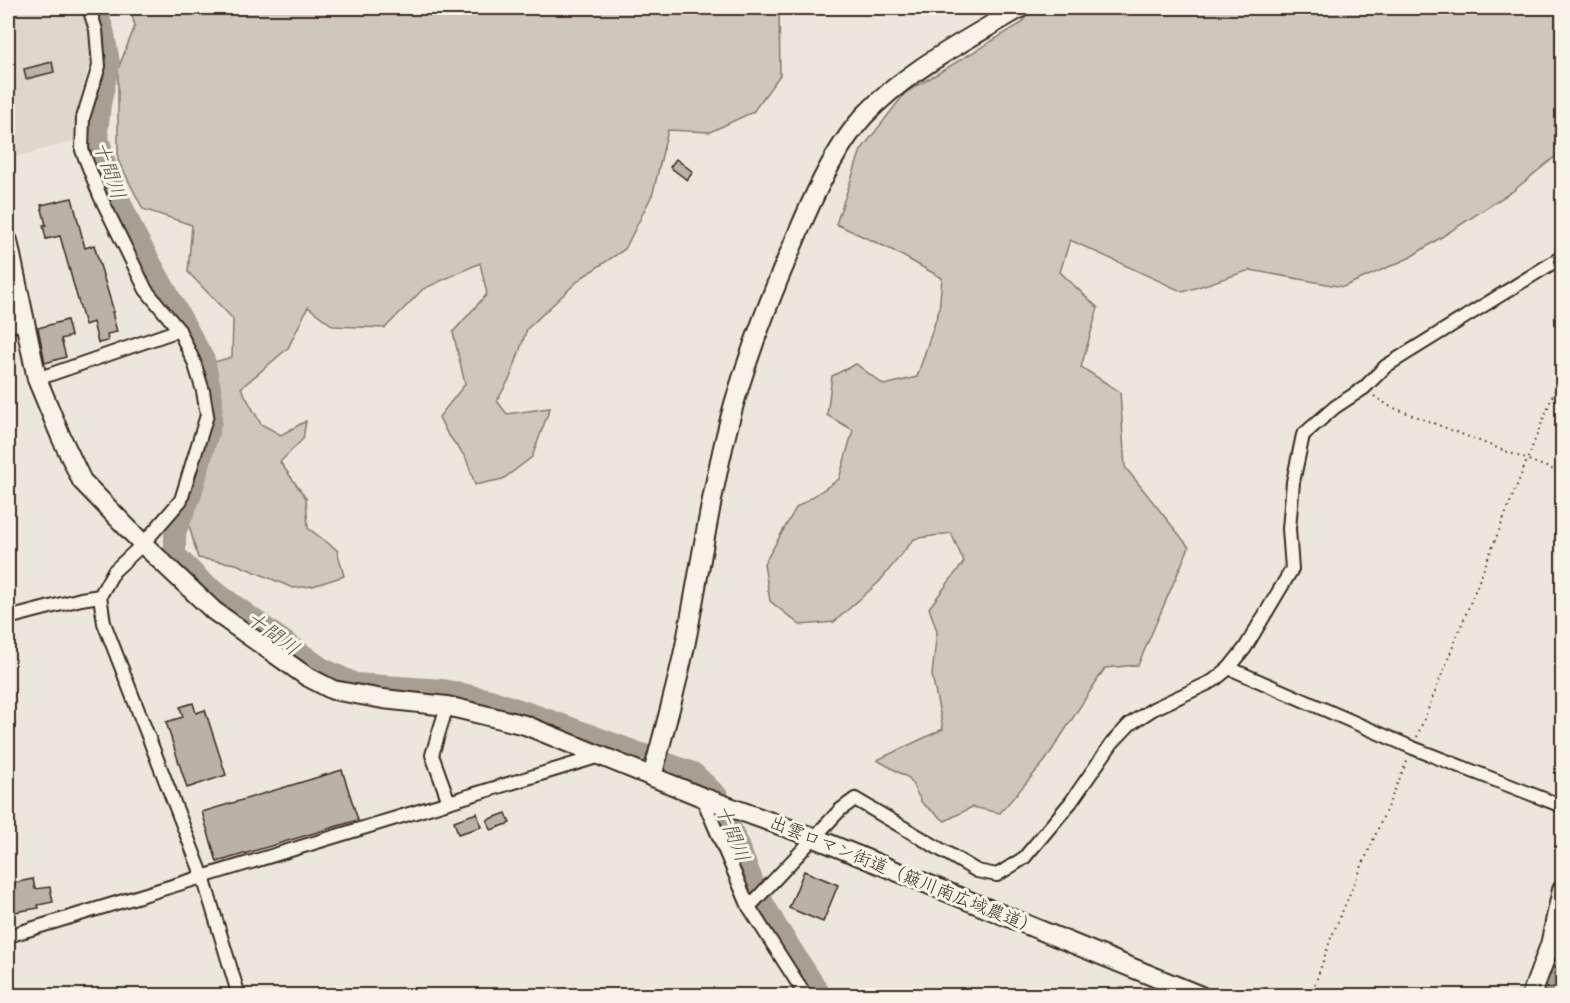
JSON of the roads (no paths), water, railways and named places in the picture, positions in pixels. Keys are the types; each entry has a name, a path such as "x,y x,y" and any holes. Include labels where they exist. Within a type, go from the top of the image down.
{"street":[{"path":"89,8 96,30 99,66 82,118 82,150 100,196 146,290 179,330 194,362 203,391 207,415 181,500 143,544 114,571 100,596 104,623 203,878 239,996"},
{"path":"652,777 687,638 717,472 734,406 753,341 799,230 821,184 843,144 864,117 888,93 924,66 1020,8"},
{"name":"出雲ロマン街道（簸川南広域農道）","path":"8,241 16,324 61,437 82,481 143,544 214,611 306,676 333,690 383,699 447,706 525,725 652,777 815,838 1201,996"},
{"path":"749,907 840,810 855,800 977,871 997,875 1024,858 1071,802 1112,743 1130,724 1153,709 1213,681 1229,668 1245,648 1292,569 1289,529 1293,482 1303,435 1335,407 1364,388 1386,366 1563,257"},
{"path":"37,379 179,330"},
{"path":"8,618 100,596"},
{"path":"1229,668 1413,748 1563,806"},
{"path":"447,706 432,755 449,802"},
{"path":"8,936 602,755"},
{"path":"702,796 749,907 806,996"},
{"path":"1531,996 1550,945 1563,890"}],"waterway":[{"name":"十間川","path":"96,8 104,34 109,63 100,104 97,133 107,172 134,233 204,360 212,398 211,421 190,497 175,532 175,555 203,583 321,668 355,684 443,690 490,700 693,773 718,797 757,892 821,996"},
{"path":"1554,996 1562,971"}]}
